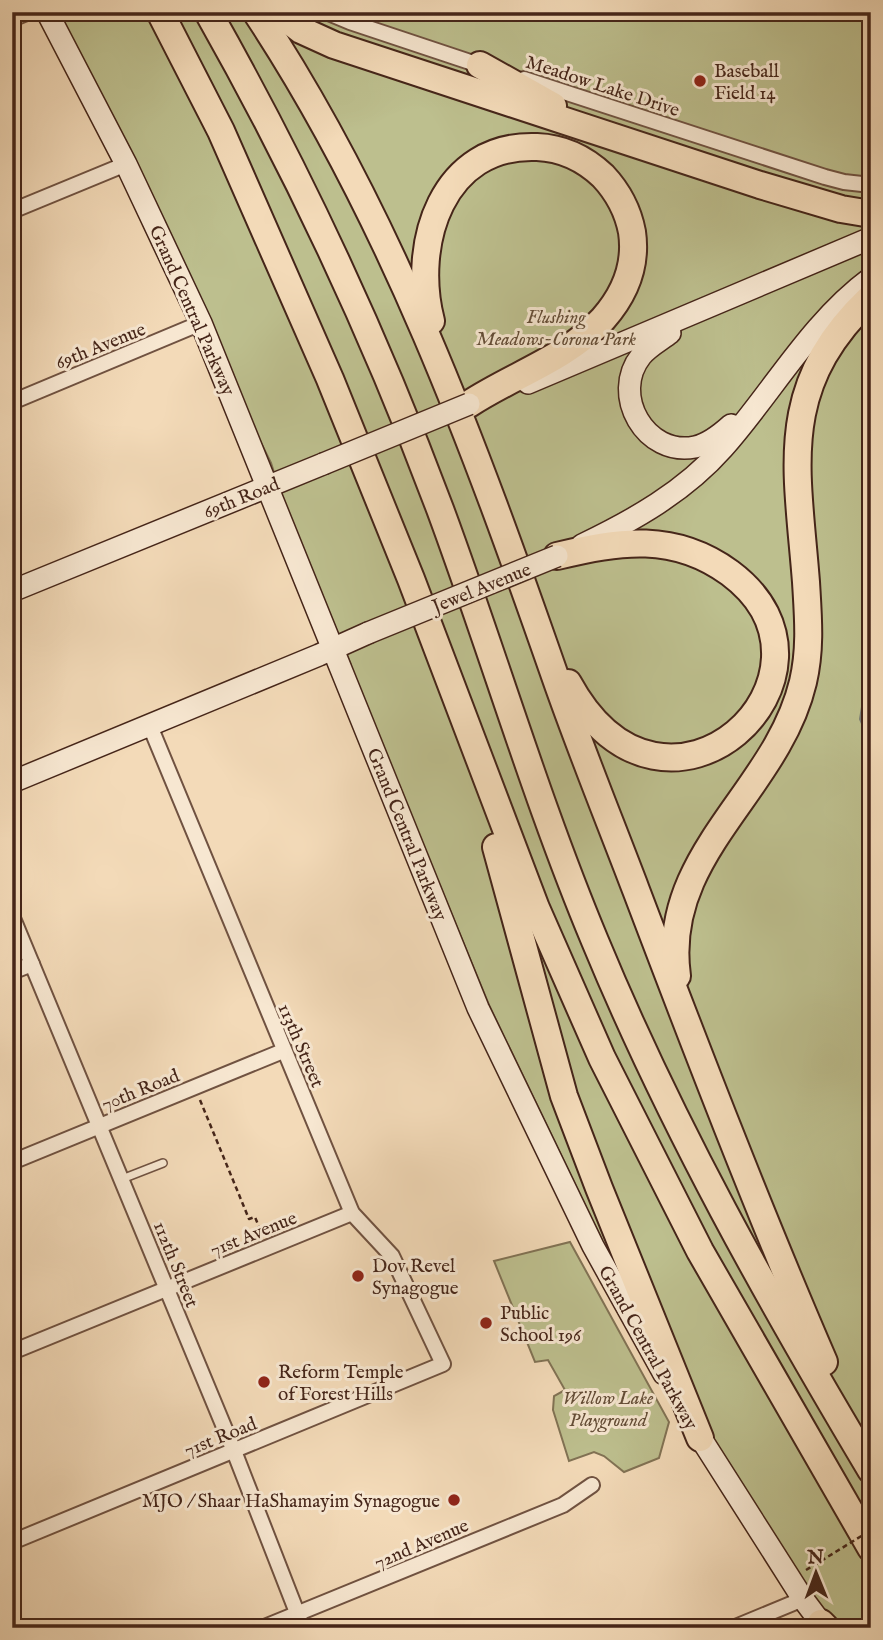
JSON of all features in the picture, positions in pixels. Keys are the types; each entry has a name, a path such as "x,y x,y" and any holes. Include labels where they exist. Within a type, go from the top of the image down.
{"highway":[{"path":"160,12 221,131 288,279 377,491 536,908 620,1094 700,1251 871,1548"},
{"path":"208,12 305,197 394,394 439,508 555,839 594,940 638,1039 722,1208 870,1468"},
{"path":"256,12 302,85 365,202 460,397"},
{"path":"278,12 301,30 334,45 819,202 871,214"},
{"path":"480,65 604,134"},
{"path":"460,397 498,385 559,354 603,319 625,286 633,257 629,219 615,190 600,173 584,161 553,149 530,147 509,149 490,155 471,166 445,195 436,214 430,235 425,279 429,312 555,676 681,1009 778,1257 870,1468"},
{"path":"681,1009 674,941 689,881 778,746 794,712 804,679 809,629 797,453 802,408 814,375 830,346 843,327 871,297"},
{"path":"539,627 570,688 592,717 623,744 649,755 687,757 728,741 744,728 756,713 771,679 773,643 770,625 762,608 743,583 716,564 683,550 646,542 617,542 558,556"},
{"path":"450,680 564,1096 598,1188 700,1438"}],"street":[{"path":"12,19 29,12"},
{"name":"Grand Central Parkway","path":"47,12 126,164 201,323 478,1008 593,1246 700,1438 803,1599 824,1626"},
{"name":"Meadow Lake Drive","path":"326,12 825,177 871,185"},
{"path":"12,211 126,164"},
{"path":"460,397 504,393 871,238"},
{"name":"Jewel Avenue","path":"12,782 558,556 634,519 681,487 721,450 829,317 871,278"},
{"path":"700,311 646,351 636,363 629,391 634,412 641,425 662,443 693,447 716,438 767,395"},
{"name":"69th Avenue","path":"12,402 201,323"},
{"name":"69th Road","path":"12,592 323,464 460,397"},
{"name":"113th Street","path":"150,726 352,1213 392,1256 443,1364"},
{"name":"112th Street","path":"12,916 234,1451 301,1621"},
{"path":"12,972 32,964"},
{"name":"70th Road","path":"12,1162 283,1051"},
{"name":"71st Avenue","path":"12,1352 352,1213"},
{"name":"71st Road","path":"12,1542 443,1364"},
{"name":"72nd Avenue","path":"262,1628 301,1621 563,1505 592,1485"},
{"path":"733,1628 803,1599"}],"lane":[{"path":"121,1180 163,1163"}],"path":[{"path":"200,1100 249,1219 254,1217 261,1232"},
{"path":"797,1575 871,1530"}],"green space":[{"name":"Flushing Meadows-Corona Park","path":"47,12 871,12 871,1628 812,1628 618,1274 489,1005 350,668 283,501 271,463"},
{"name":"Willow Lake Playground","path":"570,1242 669,1422 659,1458 624,1472 604,1456 594,1452 569,1461 553,1410 554,1396 565,1390 548,1360 535,1362 494,1261"}],"water":[{"path":"871,653 871,744 860,719"}],"place":[{"name":"Baseball Field 14","path":"700,81"},
{"name":"Dov Revel Synagogue","path":"358,1276"},
{"name":"Public School 196","path":"486,1323"},
{"name":"Reform Temple of Forest Hills","path":"264,1382"},
{"name":"MJO / Shaar HaShamayim Synagogue","path":"454,1500"}]}
